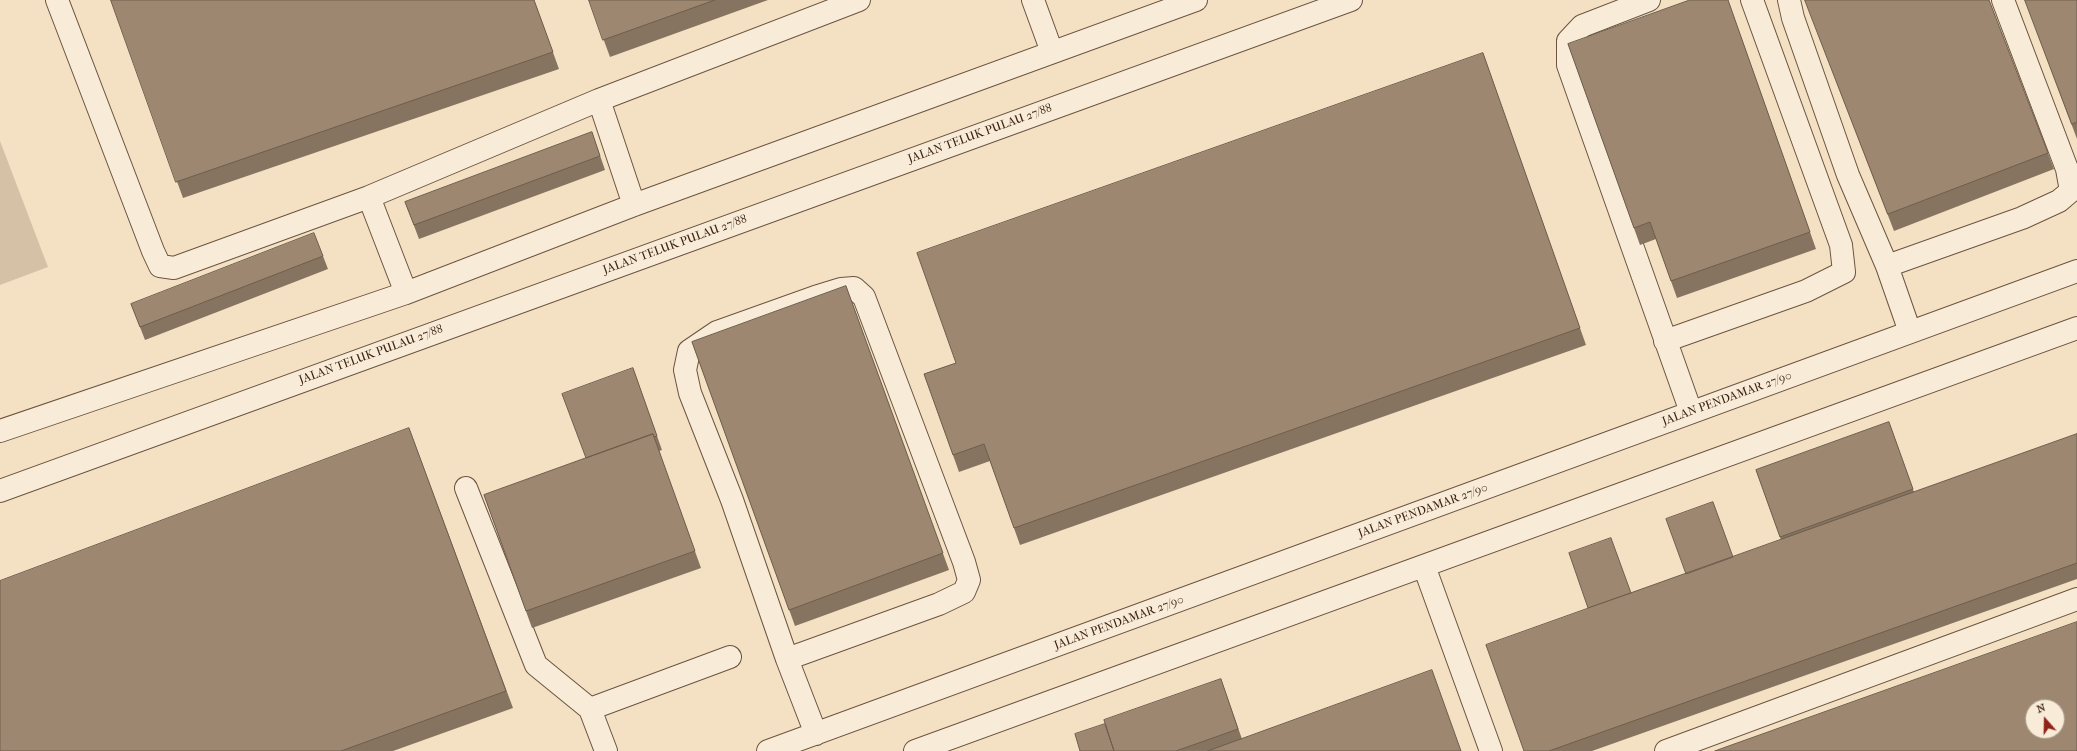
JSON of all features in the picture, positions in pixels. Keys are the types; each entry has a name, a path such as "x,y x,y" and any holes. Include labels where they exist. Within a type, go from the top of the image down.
{"street":[{"path":"57,0 160,266 174,268 369,197 599,100 859,0"},
{"path":"1033,0 1052,52"},
{"path":"0,431 406,293 634,205 1196,0"},
{"name":"JALAN TELUK PULAU 27/88","path":"0,491 1351,0"},
{"path":"1649,0 1582,26 1568,41 1568,65 1691,412"},
{"path":"1665,341 1806,291 1844,272 1841,245 1752,0"},
{"path":"1789,0 1793,18 1848,175 1887,266 1910,332"},
{"path":"1887,266 2022,218 2059,201 2071,191 2066,169 2003,0"},
{"path":"599,100 634,205"},
{"path":"369,197 406,293"},
{"name":"JALAN PENDAMAR 27/90","path":"768,751 2077,271"},
{"path":"787,659 938,604 964,592 969,580 964,562 864,297 854,288 841,289 815,297 718,332 689,351 685,370 690,393 732,500 787,659 816,734"},
{"path":"915,751 2077,328"},
{"path":"466,488 536,665 590,709 606,751"},
{"path":"1424,566 1491,751"},
{"path":"1666,751 2077,599"},
{"path":"590,709 730,657"}],"shaded area":[{"path":"0,141 48,267 0,285"}],"building":[{"path":"111,0 534,0 553,52 176,182"},
{"path":"589,0 715,0 603,40"},
{"path":"1690,0 1728,0 1810,232 1671,281 1650,222 1634,228 1568,44"},
{"path":"1805,0 1989,0 2048,153 1888,214"},
{"path":"2025,0 2077,0 2077,122 2072,124"},
{"path":"1483,53 1580,328 1014,528 984,444 953,455 924,374 956,363 917,253"},
{"path":"592,132 600,156 414,225 405,202"},
{"path":"314,233 323,256 140,327 131,304"},
{"path":"846,286 943,553 789,610 692,342"},
{"path":"633,368 657,436 654,437 653,434 586,458 562,394"},
{"path":"1889,422 1913,489 1780,537 1756,470"},
{"path":"409,428 506,691 341,751 0,751 0,581"},
{"path":"653,434 695,551 526,611 484,495"},
{"path":"2077,434 2077,563 1549,751 1524,751 1486,645"},
{"path":"1713,502 1733,557 1686,574 1666,519"},
{"path":"1611,538 1631,593 1588,608 1569,553"},
{"path":"2077,622 2077,751 1715,751"},
{"path":"1432,670 1461,751 1208,751"},
{"path":"1221,679 1238,729 1176,751 1114,751 1104,720"},
{"path":"1105,724 1114,751 1080,751 1075,734"}]}
